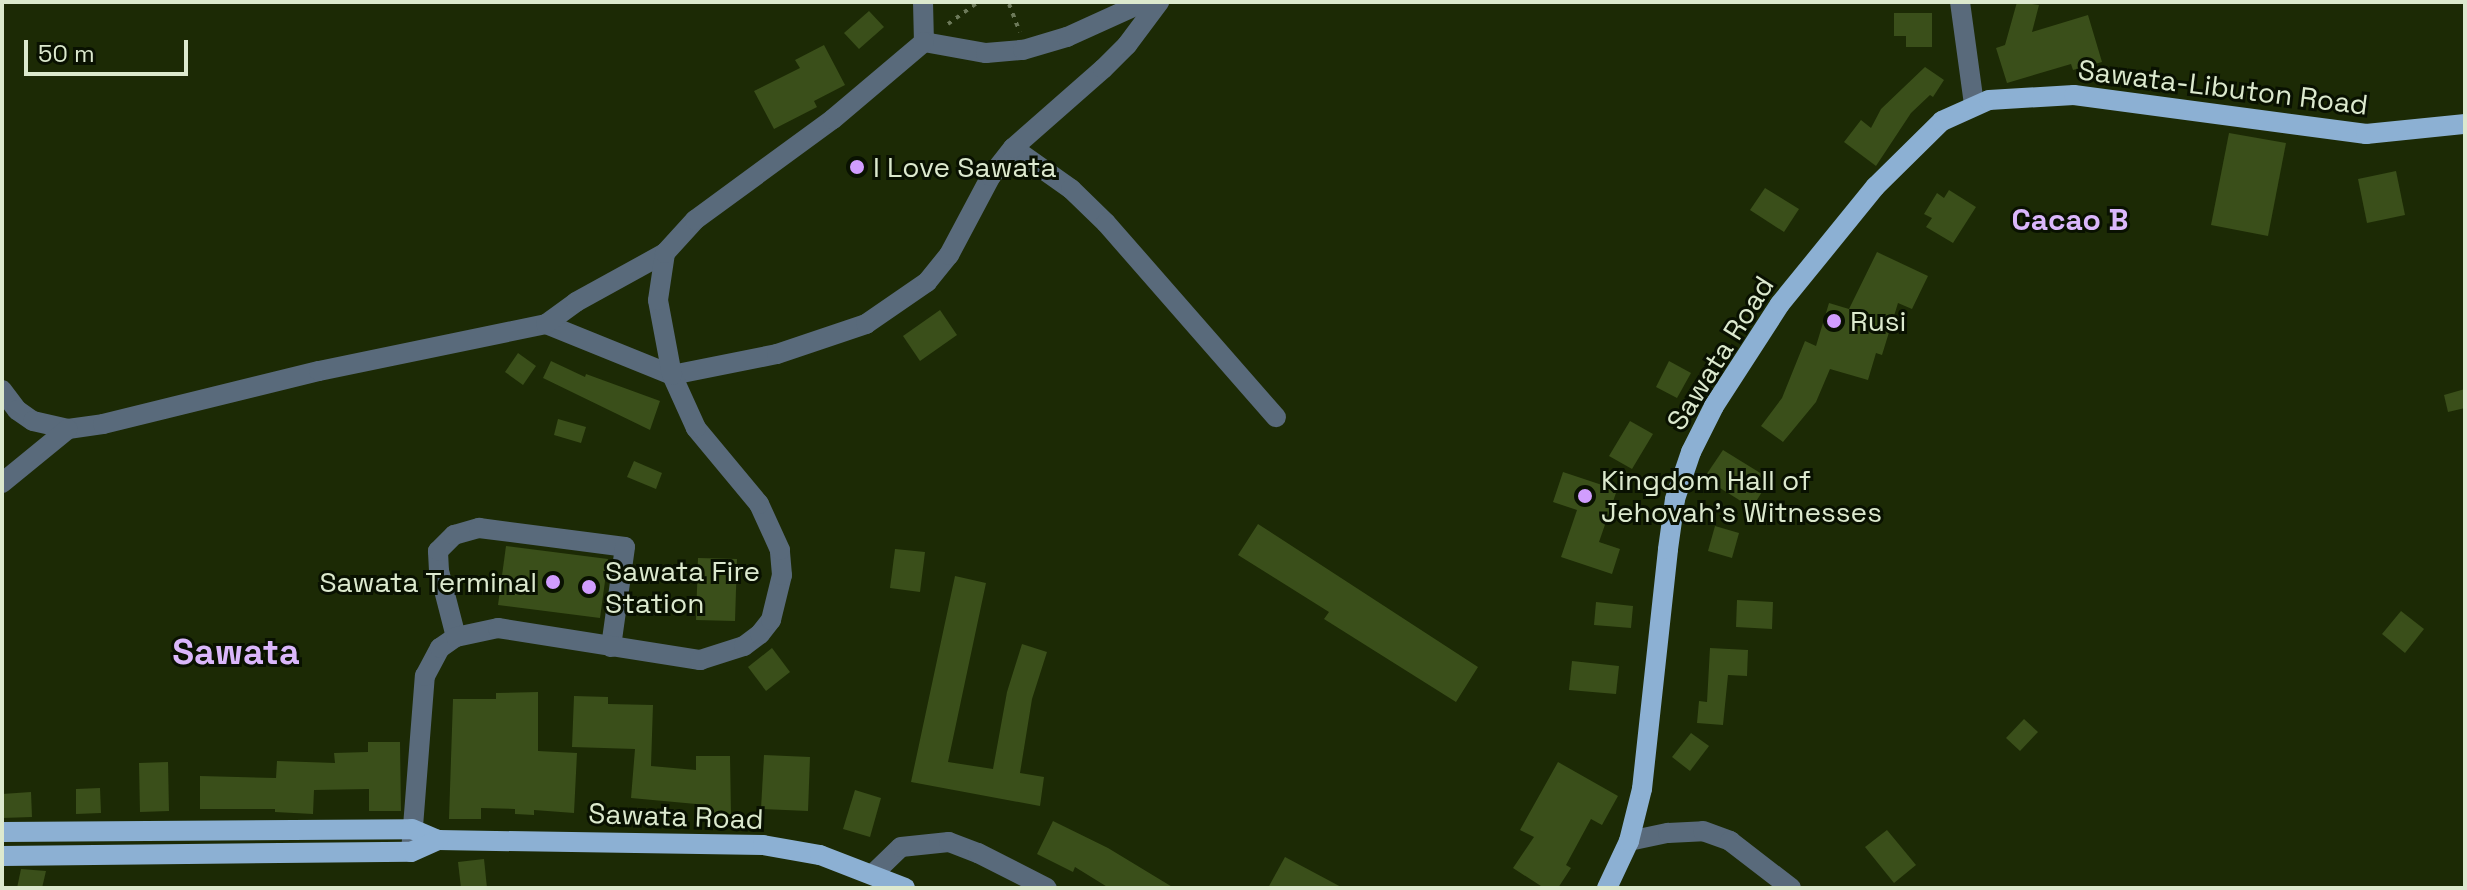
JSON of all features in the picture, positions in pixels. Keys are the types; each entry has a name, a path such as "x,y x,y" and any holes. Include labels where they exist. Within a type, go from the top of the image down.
{"main road":[{"name":"Sawata-Libuton Road","path":"1974,104 2015,95 2074,95 2366,134 2465,124"},
{"name":"Sawata Road","path":"1607,888 1629,841 1642,789 1669,536 1675,499 1691,452 1714,406 1780,304 1822,250 1917,144 1942,121 1974,104"},
{"name":"Sawata Road","path":"2,832 412,829 438,840 763,845 820,855 874,873 905,888"},
{"name":"Sawata Road","path":"2,856 411,852 438,840"}],"street":[{"path":"923,2 924,42"},
{"path":"924,42 986,53 1023,50 1067,37 1144,2"},
{"path":"546,324 672,375 801,346 866,324 902,303 927,282 949,255 991,176 1013,148 1127,45 1159,2"},
{"path":"1960,2 1974,104"},
{"path":"2,390 17,410 33,421 68,429 319,371 546,324 589,294 665,253 695,220 833,119 924,42"},
{"path":"1013,148 1071,189 1106,223 1276,417"},
{"path":"411,852 425,676 440,648 456,637 498,628 679,659 722,656 760,634 771,620 779,598 780,550 759,504 696,428 672,375 658,300 665,253"},
{"path":"2,483 68,429"},
{"path":"456,637 439,571 438,551 454,535 479,528 625,547 611,647"},
{"path":"1629,841 1703,831 1730,841 1791,888"},
{"path":"874,873 884,859 901,847 949,842 1047,888"}],"path":[{"path":"924,42 978,2"},
{"path":"1009,4 1018,22 1023,50"}],"building":[{"path":"2017,2 2039,5 2032,32 2088,15 2102,62 2073,70 2071,64 2007,83 1996,48 2005,45"},
{"path":"869,11 884,27 859,49 844,33"},
{"path":"1894,13 1932,13 1932,47 1906,47 1906,36 1894,36"},
{"path":"824,45 845,85 814,101 817,107 774,129 754,91 800,68 795,60"},
{"path":"1925,67 1944,80 1933,97 1930,95 1911,113 1876,166 1844,142 1861,120 1871,128 1881,109"},
{"path":"2229,133 2286,143 2268,236 2211,225"},
{"path":"2396,171 2405,215 2367,223 2358,179"},
{"path":"1765,188 1799,209 1784,232 1750,210"},
{"path":"1949,190 1976,207 1953,243 1926,227 1932,218 1924,214 1937,193 1944,198"},
{"path":"1877,252 1928,276 1912,309 1898,303 1882,355 1876,353 1868,380 1830,369 1816,402 1783,442 1761,426 1782,398 1805,341 1816,346 1829,303 1849,309"},
{"path":"940,310 957,335 920,361 903,336"},
{"path":"518,353 536,366 523,385 505,372"},
{"path":"551,361 585,377 586,374 660,401 650,430 543,378"},
{"path":"1669,361 1691,373 1677,398 1656,387"},
{"path":"2465,389 2465,408 2448,412 2444,395"},
{"path":"558,419 586,427 581,443 554,435"},
{"path":"1630,421 1653,434 1632,469 1609,456"},
{"path":"1723,450 1770,479 1752,508 1704,478"},
{"path":"634,461 662,473 656,489 627,477"},
{"path":"1563,472 1617,490 1599,542 1620,549 1612,574 1561,557 1577,510 1553,502"},
{"path":"1258,524 1478,667 1456,702 1324,619 1329,612 1238,555"},
{"path":"1715,526 1739,533 1732,558 1708,551"},
{"name":"Sawata Terminal","path":"506,546 608,559 600,618 498,605"},
{"path":"895,549 925,552 920,592 890,588"},
{"path":"698,558 737,559 735,621 696,620"},
{"path":"955,576 986,583 948,762 993,769 1007,692 1022,644 1047,652 1032,699 1020,773 1044,777 1040,806 911,782"},
{"path":"1737,600 1773,602 1772,629 1736,627"},
{"path":"1596,602 1633,606 1631,628 1594,625"},
{"path":"2401,611 2424,629 2405,653 2382,634"},
{"path":"772,648 790,672 766,691 748,667"},
{"path":"1710,648 1748,650 1747,676 1728,675 1723,725 1697,723 1699,701 1707,702"},
{"path":"1572,661 1619,666 1616,694 1569,690"},
{"path":"538,692 538,751 577,753 574,813 534,810 534,815 515,814 515,809 481,808 481,819 449,819 453,699 496,699 496,693"},
{"path":"574,696 608,697 608,704 653,705 651,766 696,770 696,756 730,756 731,814 696,814 696,804 631,798 635,749 572,747"},
{"path":"2024,719 2038,732 2020,751 2006,738"},
{"path":"1691,733 1709,746 1690,771 1672,757"},
{"path":"368,742 400,742 401,811 369,811 369,789 314,790 313,814 275,812 275,809 200,809 200,776 276,778 277,761 335,763 334,753 368,752"},
{"path":"764,755 810,757 808,811 761,809"},
{"path":"168,762 169,811 140,812 139,763"},
{"path":"1558,762 1618,796 1602,825 1591,819 1566,865 1571,868 1558,888 1544,888 1513,868 1534,837 1520,830"},
{"path":"100,788 101,813 76,814 76,789"},
{"path":"855,790 881,798 870,837 843,829"},
{"path":"31,792 32,817 2,818 2,794"},
{"path":"1053,821 1108,848 1174,888 1109,888 1075,867 1073,872 1037,854"},
{"path":"1887,830 1916,865 1894,883 1865,847"},
{"path":"1285,857 1343,888 1268,888"},
{"path":"484,859 487,888 461,888 458,862"},
{"path":"21,869 46,871 42,888 17,888"}],"place":[{"name":"I Love Sawata","path":"857,167"},
{"name":"Rusi","path":"1834,321"},
{"name":"Kingdom Hall of Jehovah's Witnesses","path":"1585,496"},
{"name":"Sawata Terminal","path":"553,582"},
{"name":"Sawata Fire Station","path":"589,587"}],"district":[{"name":"Cacao B","path":"2070,220"},
{"name":"Sawata","path":"236,653"}]}
